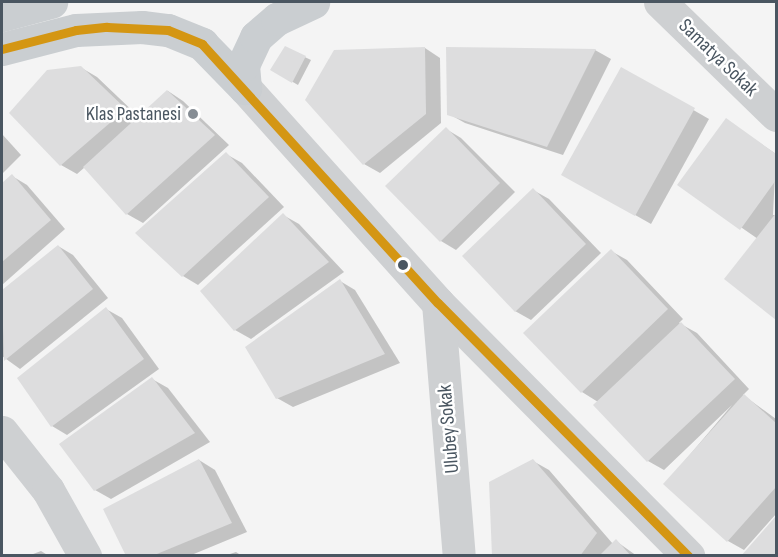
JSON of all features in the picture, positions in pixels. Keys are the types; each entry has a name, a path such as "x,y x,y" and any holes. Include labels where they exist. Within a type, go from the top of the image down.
{"main road":[{"path":"245,88 243,65 256,36 291,10 314,2"},
{"path":"2,49 76,30 142,27 168,30 202,44 245,88"}],"street":[{"name":"Samatya Sokak","path":"660,2 777,115"},
{"path":"245,88 438,303 688,555"},
{"name":"Ulubey Sokak","path":"438,303 459,555"},
{"path":"2,432 48,490 85,555"}],"building":[{"path":"285,46 306,56 292,83 270,70"},
{"path":"425,47 426,114 363,165 305,100 334,50"},
{"path":"446,47 596,49 547,147 447,115"},
{"path":"81,66 126,109 60,166 9,113 47,70"},
{"path":"621,67 695,108 635,216 561,175"},
{"path":"167,90 215,135 126,215 83,167"},
{"path":"726,118 776,154 776,180 740,230 677,185"},
{"path":"446,127 500,183 440,242 385,186"},
{"path":"226,152 269,197 182,277 135,233"},
{"path":"12,174 51,220 2,262 2,183"},
{"path":"533,188 586,244 515,312 462,256"},
{"path":"283,213 329,262 234,331 200,291"},
{"path":"776,213 776,320 724,279"},
{"path":"58,245 93,289 4,361 2,290"},
{"path":"611,249 668,309 581,393 523,333"},
{"path":"340,279 385,354 276,399 245,347"},
{"path":"106,307 144,359 51,427 17,378"},
{"path":"681,322 735,379 647,462 593,405"},
{"path":"152,377 195,433 94,491 59,444"},
{"path":"744,394 776,423 776,487 727,542 663,484"},
{"path":"199,459 232,523 152,556 126,556 103,509"},
{"path":"533,459 597,533 580,556 492,556 489,482"},
{"path":"776,516 776,556 741,556"},
{"path":"616,539 631,556 599,556"}],"transit line":[{"path":"2,49 76,30 107,27 168,30 202,44 438,303 688,556"}],"place":[{"name":"Klas Pastanesi","path":"193,114"}]}
